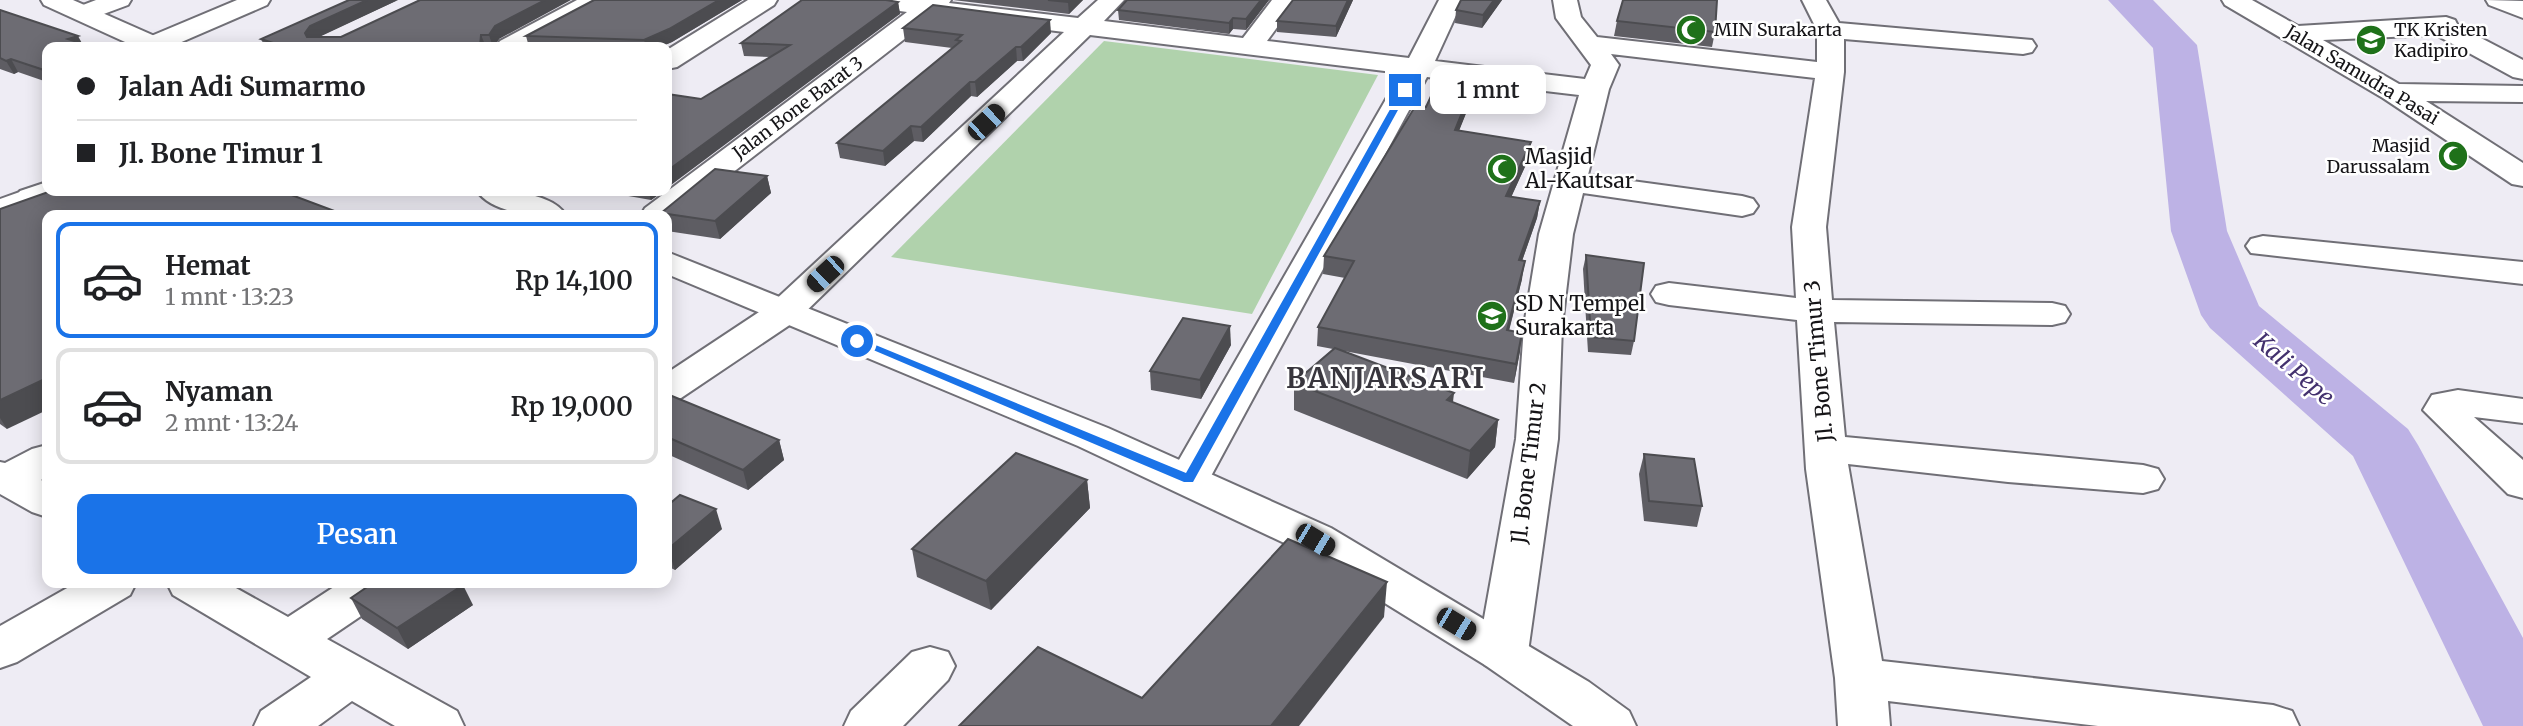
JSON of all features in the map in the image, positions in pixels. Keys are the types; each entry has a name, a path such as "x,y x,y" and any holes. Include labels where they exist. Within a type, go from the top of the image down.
{"street":[{"path":"53,0 146,42"},
{"path":"84,13 119,0"},
{"path":"164,42 258,0"},
{"path":"518,42 596,0"},
{"path":"672,58 765,0"},
{"path":"866,0 934,4 1086,26 1595,89"},
{"path":"672,387 784,312 1112,0"},
{"path":"1251,45 1285,0"},
{"path":"1189,479 1419,66 1451,0"},
{"name":"Jl. Bone Timur 2","path":"1503,652 1537,439 1543,326 1554,247 1595,89 1605,70 1605,65 1591,44 1569,18 1565,0"},
{"name":"Jalan Samudra Pasai","path":"2234,0 2393,92 2523,177"},
{"path":"2498,0 2523,10"},
{"name":"Jalan Bone Barat 3","path":"664,210 934,4"},
{"path":"1822,15 2023,46"},
{"name":"Jl. Bone Timur 3","path":"1822,15 1832,51 1809,227 1827,469 1862,702"},
{"path":"2296,34 2443,26 2520,90"},
{"path":"1591,44 1830,72"},
{"path":"2393,92 2520,90"},
{"path":"1570,182 1742,206"},
{"path":"0,210 42,193"},
{"path":"503,196 533,210"},
{"path":"2263,246 2523,273"},
{"path":"672,264 1093,437 1189,479 1315,540 1503,652 1572,696 1610,726"},
{"path":"1669,294 1814,311 2052,314"},
{"path":"2523,411 2458,402 2446,404 2444,410 2523,484"},
{"path":"1827,448 2143,480"},
{"path":"3,478 42,461"},
{"path":"3,478 42,499"},
{"path":"0,649 104,588"},
{"path":"199,588 438,726"},
{"path":"289,639 367,588"},
{"path":"870,726 930,666"},
{"path":"280,726 351,675"},
{"path":"1862,702 2273,726"}],"green space":[{"path":"1104,41 1378,75 1252,314 891,257"}],"building":[{"path":"349,0 367,0 310,26 305,33 307,37 341,37 420,0 545,0 495,26 489,35 481,35 480,42 270,42 261,39"},
{"path":"594,0 719,0 644,40 526,36"},
{"path":"802,0 898,2 672,167 672,95 701,99 790,45 741,43"},
{"path":"1127,0 1261,0 1246,19 1233,18 1229,23 1118,10"},
{"path":"1293,0 1348,0 1336,26 1277,21"},
{"path":"1461,0 1494,0 1483,15 1456,10"},
{"path":"1623,0 1717,0 1715,32 1617,21"},
{"path":"933,5 1050,20 1021,47 1016,47 975,82 970,82 921,127 911,126 883,151 837,143 961,41 956,40 962,35 903,28"},
{"path":"0,10 78,36 68,39 77,42 42,42 42,69 0,58"},
{"path":"1445,66 1479,71 1455,130 1531,142 1506,196 1540,201 1519,260 1525,261 1507,330 1522,333 1516,364 1318,327 1354,261 1324,256 1416,105 1426,107"},
{"path":"715,169 767,176 715,221 672,215 672,210 665,210"},
{"path":"42,194 294,196 332,210 42,210 42,380 0,400 0,209"},
{"path":"1586,255 1644,263 1634,341 1591,337"},
{"path":"1183,318 1230,326 1200,380 1150,371"},
{"path":"1335,348 1454,393 1447,400 1498,420 1470,451 1294,383"},
{"path":"672,396 779,440 743,470 672,439"},
{"path":"1016,453 1087,480 986,581 912,549"},
{"path":"1644,454 1694,459 1702,506 1649,501"},
{"path":"680,495 716,509 672,546 672,502"},
{"path":"1288,539 1387,582 1271,726 959,726 1038,647 1142,698"},
{"path":"366,588 458,588 397,628 351,598"}],"waterway":[{"name":"Kali Pepe","path":"2129,0 2175,45 2199,231 2232,315 2383,445 2523,719"}],"place":[{"name":"MIN Surakarta","path":"1691,30"},
{"name":"TK Kristen Kadipiro","path":"2371,40"},
{"name":"Masjid Darussalam","path":"2453,156"},
{"name":"Masjid Al-Kautsar","path":"1502,169"},
{"name":"SD N Tempel Surakarta","path":"1492,316"}],"district":[{"name":"BANJARSARI","path":"1386,378"}],"route":[{"path":"857,341 1189,479 1405,90"}]}
